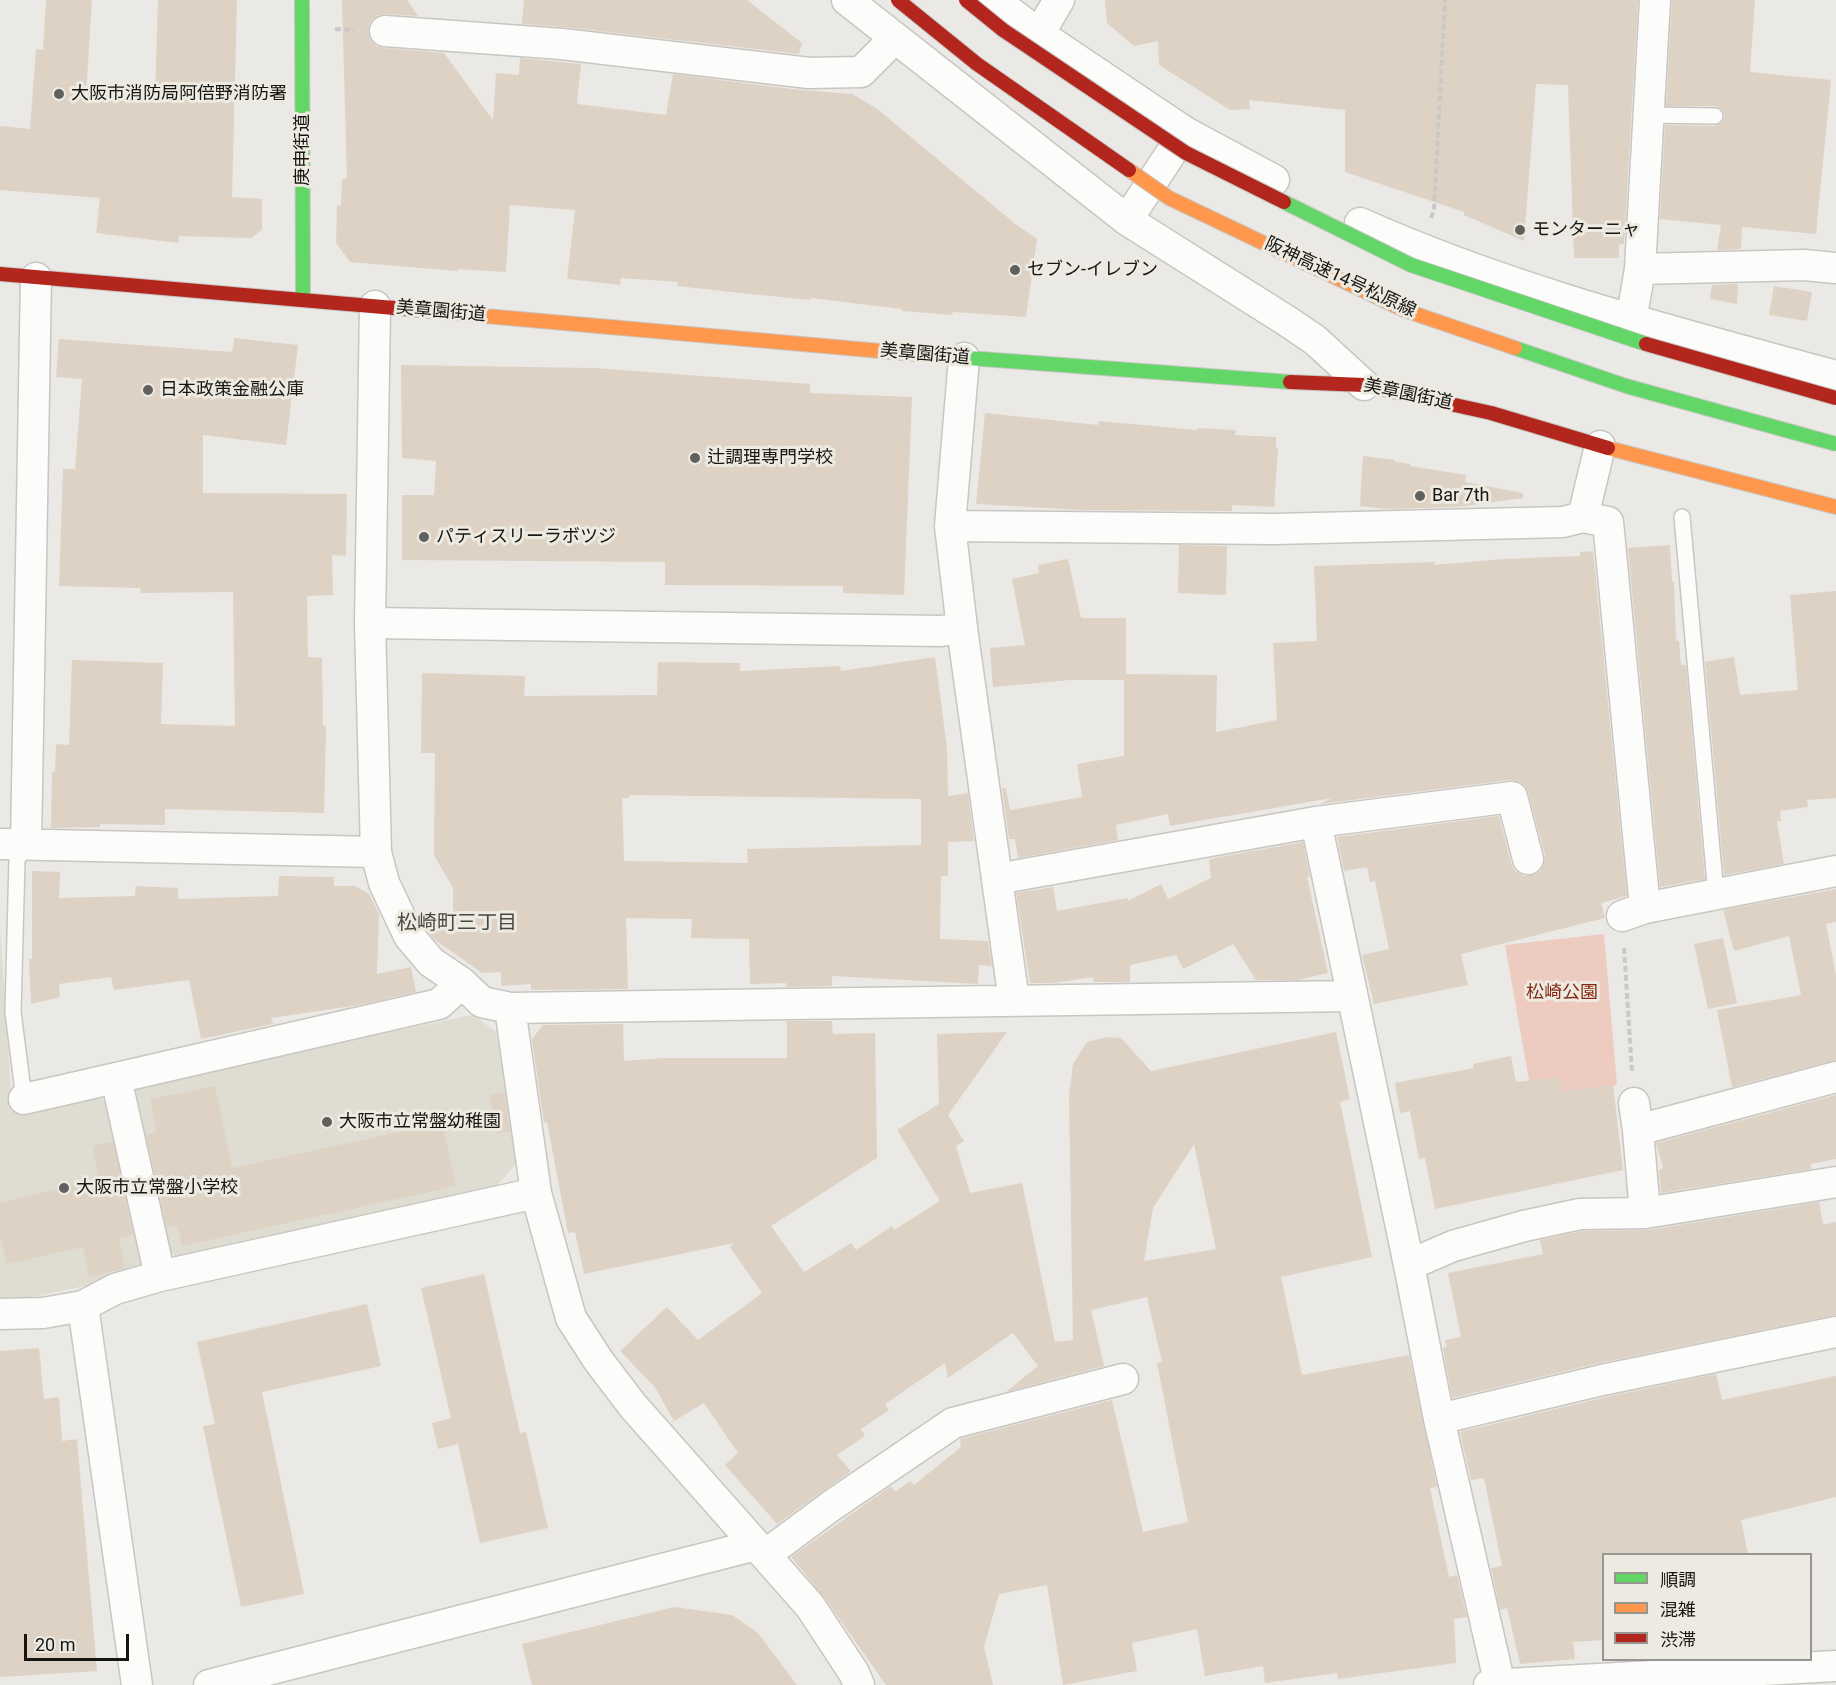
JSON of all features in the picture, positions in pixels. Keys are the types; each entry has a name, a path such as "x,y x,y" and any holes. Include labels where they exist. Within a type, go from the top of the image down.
{"main road":[{"name":"庚申街道","path":"302,0 303,299"},
{"name":"阪神高速14号松原線","path":"898,0 976,64 1169,198 1404,310 1626,386 1836,444"},
{"path":"966,0 1003,30 1186,153 1412,265 1635,341 1836,398"},
{"name":"美章園街道","path":"0,274 964,358 1258,381 1364,385 1491,413 1600,446 1836,507"}],"street":[{"path":"847,0 1127,220 1315,340 1364,385"},
{"path":"994,0 1039,34 1185,132 1337,213 1418,249 1631,321 1836,376"},
{"path":"1039,34 1059,0"},
{"path":"1631,321 1640,269 1655,0"},
{"path":"385,31 562,44 809,74 861,72 894,39"},
{"path":"1127,220 1185,132"},
{"path":"1640,269 1804,265 1836,268"},
{"path":"36,278 13,844 375,852"},
{"path":"375,306 370,623 375,852 384,884 409,936 431,962 462,983 482,1002 510,1008 1352,996"},
{"path":"964,358 950,526 1014,1001"},
{"path":"1583,517 1600,446"},
{"path":"950,526 1274,529 1563,522 1583,517 1608,522 1634,912 1836,871"},
{"path":"370,623 941,631 962,628"},
{"path":"997,879 1316,822 1512,797 1528,859"},
{"path":"1316,822 1439,1419 1500,1685"},
{"path":"24,1098 439,1004 462,983"},
{"path":"510,1008 536,1193 571,1318 598,1360 633,1406 810,1606 854,1673 859,1685"},
{"path":"1645,1213 1636,1117 1836,1077"},
{"path":"116,1078 160,1276"},
{"path":"1409,1265 1453,1246 1524,1226 1580,1214 1645,1213 1836,1182"},
{"path":"0,1314 43,1313 83,1306 115,1289 160,1276 536,1193"},
{"path":"83,1306 137,1685"},
{"path":"1439,1419 1602,1380 1836,1332"},
{"path":"209,1685 760,1550 831,1506 953,1423 1123,1379"},
{"path":"1489,1685 1836,1666"}],"lane":[{"path":"1649,116 1715,116"},
{"path":"1682,517 1716,894"},
{"path":"13,844 17,860 13,1012 24,1098"}],"path":[{"path":"1418,249 1434,210 1445,0"},
{"path":"1634,912 1636,1117"}],"shaded area":[{"name":"大阪市立常盤小学校","path":"0,927 12,1107 97,1091 111,1111 147,1264 137,1275 32,1297 0,1298"},
{"name":"大阪市立常盤幼稚園","path":"473,1015 496,1032 521,1158 493,1190 176,1257 166,1246 132,1086"}],"green space":[{"name":"松崎公園","path":"1604,934 1617,1085 1532,1097 1505,945"}],"building":[{"path":"46,0 92,0 86,95 155,97 158,0 237,0 232,197 262,199 262,230 251,238 179,236 178,243 96,233 100,198 0,190 0,126 30,129 36,49 43,50"},
{"path":"342,0 407,0 418,16 378,15 370,22 368,30 370,39 376,46 384,48 444,53 493,120 496,73 519,75 520,58 581,64 577,104 666,115 673,74 791,89 852,94 876,108 1018,226 1037,239 1026,317 902,311 902,309 811,298 811,300 677,286 678,282 621,278 620,285 567,279 575,210 510,205 506,272 458,269 458,271 350,262 336,243 337,205 341,206 342,179 347,179"},
{"path":"524,0 747,0 802,43 799,54 522,24"},
{"path":"1105,0 1638,0 1624,244 1619,244 1619,258 1574,258 1568,85 1536,84 1524,241 1464,215 1464,212 1345,172 1345,110 1249,100 1250,109 1230,110 1159,65 1158,41 1134,46 1107,23"},
{"path":"1672,0 1755,0 1750,72 1831,80 1816,234 1742,227 1741,249 1717,250 1721,225 1660,219 1665,125 1715,126 1725,117 1723,111 1716,106 1666,106"},
{"path":"1738,284 1737,304 1710,299 1712,285"},
{"path":"1774,286 1812,292 1807,321 1769,315"},
{"path":"234,338 298,345 286,445 203,435 203,493 347,494 346,556 332,555 333,595 307,596 308,657 322,658 323,726 326,726 324,813 165,809 165,825 100,824 100,827 51,828 52,772 55,772 56,744 69,745 72,660 163,663 161,724 235,726 233,592 141,593 140,588 59,586 63,469 75,469 82,379 56,377 59,339 232,352"},
{"path":"401,365 594,368 810,384 810,393 912,397 904,595 843,593 843,586 665,585 665,562 402,560 402,495 434,495 436,461 402,458"},
{"path":"985,413 1098,425 1099,421 1197,430 1197,428 1236,430 1235,435 1276,437 1276,448 1278,448 1274,507 1232,505 1232,511 1081,510 976,504"},
{"path":"1363,456 1395,460 1395,462 1410,464 1410,466 1466,475 1465,482 1523,493 1523,498 1458,507 1386,509 1360,506"},
{"path":"1179,545 1227,546 1226,595 1178,593"},
{"path":"1670,545 1676,641 1679,641 1681,665 1686,665 1705,879 1660,887 1628,548"},
{"path":"1593,551 1627,896 1601,903 1605,918 1461,954 1468,985 1374,1004 1362,955 1389,949 1375,881 1370,882 1367,867 1344,871 1337,837 1499,816 1515,871 1524,876 1533,875 1540,872 1545,855 1528,792 1525,786 1518,781 1510,780 1320,804 1332,798 1170,826 1168,814 1116,825 1118,840 1018,858 1015,839 1009,839 1002,788 1006,788 1010,810 1082,797 1077,764 1124,756 1124,680 1070,680 993,687 990,648 1025,645 1012,579 1039,573 1038,565 1068,559 1081,618 1126,618 1126,674 1217,675 1216,732 1277,720 1273,643 1317,641 1314,566 1434,562 1434,565 1580,556 1580,552"},
{"path":"1836,591 1836,798 1807,800 1808,807 1780,811 1781,821 1777,821 1784,864 1724,875 1705,662 1734,657 1740,695 1798,690 1790,595"},
{"path":"935,657 947,748 948,796 968,793 974,841 948,842 948,876 941,876 940,939 988,941 992,966 979,965 978,984 832,976 832,986 786,987 786,983 750,984 749,939 691,938 692,919 626,918 628,989 531,990 531,984 501,986 501,972 482,973 435,940 427,931 453,928 453,888 434,855 435,753 421,753 422,673 525,676 524,696 657,695 658,662 740,663 740,671 840,666 841,671","holes":["629,795 921,799 921,845 747,849 748,863 624,861 622,798 629,798"]},
{"path":"1303,842 1310,877 1307,877 1328,973 1298,980 1256,980 1233,944 1183,969 1176,955 1130,965 1130,982 1094,982 1093,977 1054,983 1030,983 1016,893 1053,887 1057,911 1128,898 1128,901 1161,884 1168,899 1211,878 1209,860"},
{"path":"32,871 60,872 59,898 135,896 136,886 178,888 178,899 278,896 279,876 334,877 334,886 355,886 369,894 379,914 377,974 411,967 416,992 359,1005 271,1018 273,1024 201,1039 189,980 114,990 111,977 59,984 60,997 31,1004 29,959 32,959"},
{"path":"1836,889 1836,922 1826,924 1836,975 1836,1060 1732,1087 1717,1010 1801,995 1789,936 1734,951 1723,910"},
{"path":"1723,938 1737,1003 1708,1009 1694,944"},
{"path":"787,1021 832,1021 833,1034 875,1033 877,1158 771,1226 804,1272 851,1243 856,1250 892,1226 894,1230 940,1201 897,1130 939,1104 937,1034 1007,1032 948,1115 964,1141 956,1146 970,1193 1022,1183 1055,1342 1073,1340 1069,1096 1073,1064 1087,1042 1108,1037 1121,1038 1151,1071 1336,1032 1350,1099 1340,1102 1372,1257 1281,1277 1302,1375 1409,1355 1437,1487 1430,1488 1449,1577 1457,1575 1467,1617 1454,1619 1456,1663 1338,1679 1337,1673 1265,1683 1263,1666 1205,1676 1197,1629 1132,1643 1137,1671 1063,1685 1047,1585 999,1594 984,1647 993,1685 886,1685 824,1597 791,1557 891,1486 895,1492 910,1481 914,1485 961,1447 960,1439 1112,1400 1143,1532 1188,1522 1157,1363 1162,1362 1147,1297 1091,1310 1104,1366 1006,1392 1038,1366 1013,1333 948,1378 945,1363 885,1404 889,1410 861,1429 865,1436 837,1455 851,1471 777,1524 725,1465 738,1453 704,1403 674,1421 654,1386 620,1351 667,1307 698,1340 762,1293 730,1247 734,1243 584,1274 575,1232 568,1233 547,1122 544,1123 532,1039 543,1025 623,1024 624,1061 665,1058 787,1058","holes":["1194,1144 1216,1249 1144,1261 1153,1208"]},
{"path":"1511,1056 1516,1082 1561,1077 1562,1091 1613,1085 1623,1170 1435,1209 1425,1158 1419,1159 1410,1111 1400,1113 1395,1083 1474,1068 1473,1064"},
{"path":"215,1086 232,1168 442,1123 456,1186 182,1246 177,1225 167,1227 146,1135 157,1132 150,1099"},
{"path":"504,1092 510,1131 497,1134 489,1095"},
{"path":"1836,1095 1836,1159 1811,1164 1811,1169 1661,1193 1659,1170 1663,1168 1656,1143"},
{"path":"113,1142 133,1235 119,1238 125,1268 89,1277 83,1247 7,1264 0,1235 0,1203 99,1179 92,1146"},
{"path":"1819,1202 1823,1225 1836,1222 1836,1315 1599,1363 1452,1398 1443,1348 1447,1347 1445,1340 1461,1337 1448,1273 1543,1254 1540,1240 1582,1231 1648,1230"},
{"path":"484,1274 520,1433 526,1432 548,1528 480,1543 458,1444 438,1449 432,1423 451,1418 421,1288"},
{"path":"367,1304 381,1366 262,1392 304,1594 241,1607 203,1426 215,1424 197,1342"},
{"path":"39,1348 44,1399 59,1397 62,1441 77,1439 97,1671 0,1677 0,1351"},
{"path":"1716,1374 1722,1400 1836,1376 1836,1497 1741,1520 1748,1553 1602,1553 1602,1640 1573,1642 1575,1659 1520,1664 1507,1608 1500,1610 1491,1568 1502,1566 1484,1478 1471,1480 1460,1432 1606,1397"},
{"path":"674,1607 732,1615 758,1633 797,1685 532,1685 522,1644"}],"traffic: fast":[{"path":"302,0 303,299"},
{"path":"1284,202 1411,265 1646,344"},
{"path":"1515,348 1626,386 1836,444"},
{"path":"915,354 1290,382"}],"traffic: slow":[{"path":"1129,170 1169,198 1404,310 1515,348"},
{"path":"406,309 915,354"},
{"path":"1608,448 1836,507"}],"traffic: jam":[{"path":"898,0 977,64 1129,170"},
{"path":"966,0 1003,30 1186,153 1284,202"},
{"path":"0,274 406,309"},
{"path":"1646,344 1836,398"},
{"path":"1290,382 1364,385 1491,413 1608,448"}],"place":[{"name":"大阪市消防局阿倍野消防署","path":"59,94"},
{"name":"モンターニャ","path":"1520,230"},
{"name":"セブン-イレブン","path":"1015,270"},
{"name":"日本政策金融公庫","path":"148,390"},
{"name":"辻調理専門学校","path":"695,458"},
{"name":"Bar 7th","path":"1420,496"},
{"name":"パティスリーラボツジ","path":"424,537"},
{"name":"大阪市立常盤幼稚園","path":"327,1122"},
{"name":"大阪市立常盤小学校","path":"64,1188"}],"district":[{"name":"松崎町三丁目","path":"457,924"}]}
